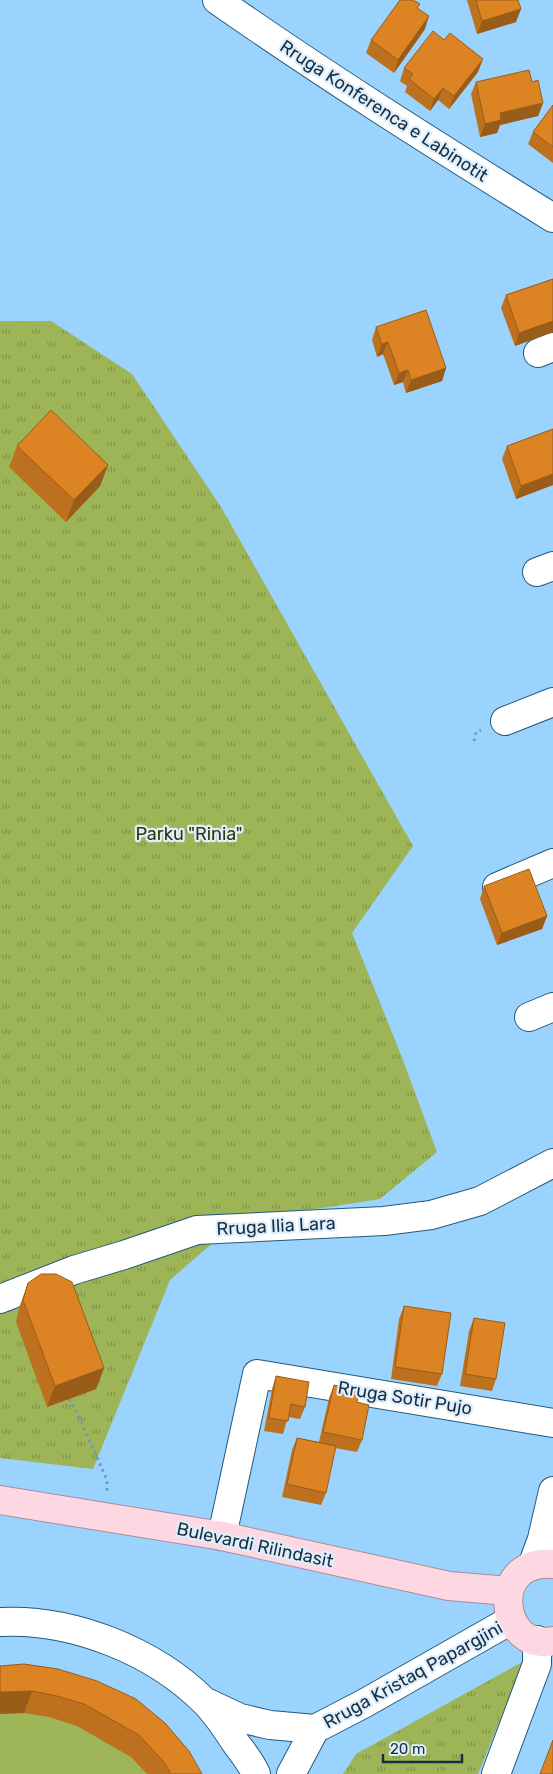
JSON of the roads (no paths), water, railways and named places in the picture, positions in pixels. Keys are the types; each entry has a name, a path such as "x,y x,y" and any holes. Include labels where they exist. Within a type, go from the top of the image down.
{"main road":[{"name":"Bulevardi Rilindasit","path":"0,1500 222,1536 449,1586 509,1591"},
{"path":"543,1565 522,1572 514,1580 509,1591 507,1604 511,1620 525,1635 545,1640"}],"street":[{"name":"Rruga Konferenca e Labinotit","path":"217,0 285,48 438,147 553,218"},
{"path":"505,720 553,702"},
{"path":"496,887 553,863"},
{"name":"Rruga Ilia Lara","path":"0,1299 74,1270 197,1230 384,1221 431,1215 480,1201 553,1163"},
{"name":"Rruga Sotir Pujo","path":"222,1536 257,1374 553,1423"},
{"path":"543,1565 542,1539 553,1491"},
{"name":"Rruga Kristaq Papargjini","path":"291,1774 315,1730 511,1620"},
{"name":"Rruga Kristaq Papargjini","path":"0,1622 19,1621 76,1629 130,1649 180,1680 204,1702 221,1720 256,1774"},
{"path":"496,1774 545,1640"},
{"name":"Rruga Kristaq Papargjini","path":"204,1702 240,1718 270,1725 315,1730"}],"park label":[{"name":"Parku \"Rinia\"","path":"189,834"}]}
